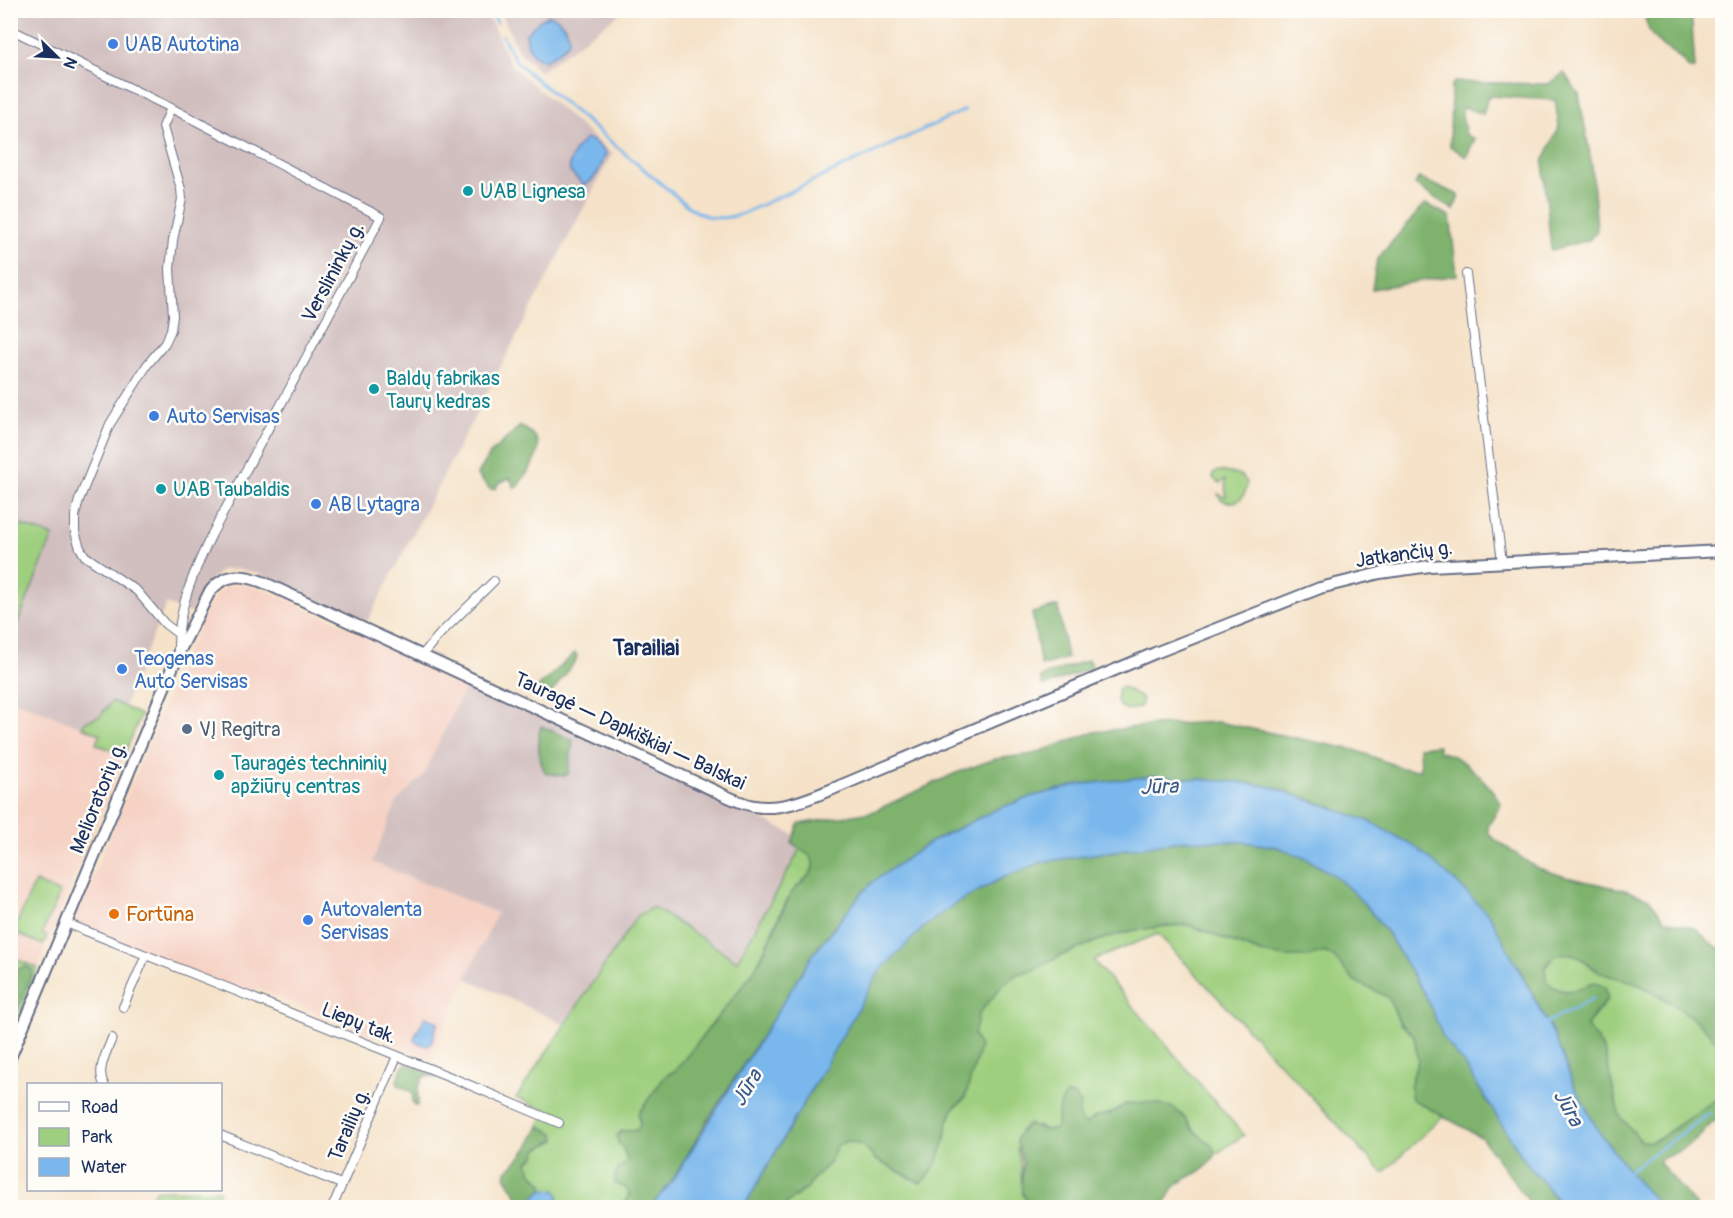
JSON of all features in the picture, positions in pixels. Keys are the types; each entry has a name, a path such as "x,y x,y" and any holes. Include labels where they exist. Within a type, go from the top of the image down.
{"main road":[{"name":"Jatkančių g.","path":"1107,673 1320,588 1401,569 1722,552"},
{"name":"Melioratorių g.","path":"11,1056 178,654 212,589 229,576 244,576"},
{"name":"Tauragė — Dapkiškiai — Balskai","path":"244,576 265,583 752,806 789,805 835,788 1107,673"}],"street":[{"name":"Verslininkų g.","path":"10,29 171,108 381,217 212,534 186,594 177,633 178,654"},
{"path":"171,108 163,127 182,199 173,240 170,269 171,330 165,343 147,365 110,424 79,500 75,516 75,532 85,556 137,591 165,624 177,633"},
{"path":"1466,274 1502,562"},
{"path":"422,655 494,581"},
{"name":"Liepų tak.","path":"66,923 559,1122"},
{"path":"123,1007 146,955"},
{"path":"103,1083 100,1078 101,1071 112,1038"},
{"name":"Tarailių g.","path":"332,1208 397,1056"},
{"path":"222,1136 341,1184"}],"shaded area":[{"path":"11,11 486,11 511,65 612,154 367,622 256,573 239,569 222,570 207,583 190,613 166,604 124,706 112,701 100,716 85,722 82,727 11,699 11,639 53,537 11,522"},
{"path":"501,11 623,11 540,72 518,51"},
{"path":"242,583 270,592 468,681 423,776 397,801 372,862 497,913 430,1059 257,988 250,997 72,926 184,658 211,602 226,586"},
{"path":"468,681 795,835 792,843 801,848 737,961 637,916 565,1025 466,978 497,913 372,862 397,801 423,776"},
{"path":"10,699 100,734 96,744 124,755 38,968 11,957"}],"green space":[{"path":"1645,11 1691,11 1695,68 1689,69 1682,60 1653,37 1646,23"},
{"path":"1564,73 1579,94 1592,166 1597,230 1589,240 1551,250 1543,162 1559,127 1555,100 1488,96 1483,114 1463,107 1466,135 1475,139 1466,157 1450,146 1451,87 1454,82 1548,84"},
{"path":"1418,178 1459,195 1454,210 1415,185"},
{"path":"1425,204 1450,216 1457,275 1372,289 1377,259"},
{"path":"520,426 536,438 538,450 533,464 517,487 514,487 510,478 499,483 495,489 490,489 477,475 491,453"},
{"path":"1219,471 1240,475 1247,482 1245,493 1240,500 1227,502 1221,500 1218,494 1226,497 1225,480 1219,483 1213,478 1213,473"},
{"path":"10,522 53,536 11,639"},
{"path":"1058,606 1067,658 1041,666 1032,613"},
{"path":"575,653 576,660 549,696 541,697 533,692"},
{"path":"1088,660 1092,666 1089,669 1045,686 1042,685 1043,676"},
{"path":"1123,687 1142,698 1142,704 1139,707 1127,709 1119,705 1117,702 1118,689"},
{"path":"112,701 141,715 124,755 96,744 100,734 82,727 85,722 100,716"},
{"path":"1218,722 1355,750 1402,768 1420,770 1419,747 1438,745 1439,752 1457,758 1475,771 1501,804 1488,827 1488,832 1492,837 1535,867 1566,877 1625,890 1649,899 1665,920 1697,929 1708,941 1722,950 1722,1050 1706,1030 1672,1003 1635,983 1604,974 1578,956 1556,955 1545,967 1546,981 1559,990 1570,991 1595,983 1605,987 1608,999 1587,1026 1604,1050 1619,1115 1641,1141 1651,1142 1660,1138 1722,1095 1722,1118 1711,1124 1692,1143 1659,1162 1697,1207 1661,1207 1635,1179 1599,1132 1573,1084 1554,1035 1518,966 1334,808 1272,787 1239,782 1153,776 1077,785 1030,797 995,810 929,843 874,881 820,945 706,1123 671,1183 650,1207 614,1208 627,1201 630,1194 625,1187 615,1184 617,1171 628,1161 623,1148 618,1143 617,1136 621,1131 637,1130 640,1124 638,1114 666,1075 675,1071 751,975 761,959 791,893 810,874 814,865 811,857 792,843 799,824 872,812 956,773 995,759 1033,754 1094,732 1153,725"},
{"path":"541,726 573,740 568,774 564,776 546,773 543,768 539,750"},
{"path":"1187,840 1244,842 1278,847 1309,860 1334,875 1353,892 1388,934 1427,998 1444,1039 1464,1064 1523,1158 1563,1207 1533,1207 1481,1137 1412,1099 1410,1087 1418,1060 1414,1036 1401,1024 1388,997 1354,981 1335,958 1325,952 1308,957 1261,953 1189,925 1130,931 1102,939 1033,970 1017,974 1003,985 979,1013 974,1035 980,1047 965,1098 953,1109 938,1160 931,1173 921,1183 876,1160 863,1146 847,1141 837,1146 829,1163 808,1187 787,1203 786,1207 744,1208 879,971 924,927 953,905 1002,878 1042,862"},
{"path":"801,848 813,861 812,871 790,895 751,975 675,1071 666,1075 638,1114 640,1126 637,1130 621,1131 628,1162 617,1171 615,1184 629,1191 627,1201 614,1207 533,1207 543,1189 543,1184 531,1172 528,1162 534,1157 537,1149 556,1140 555,1134 539,1126 546,1110 516,1098 637,916 653,907 737,961"},
{"path":"35,882 60,893 42,934 47,936 43,945 13,932"},
{"path":"1190,925 1239,945 1273,954 1307,956 1325,952 1335,958 1354,981 1388,997 1400,1024 1414,1035 1418,1060 1410,1087 1412,1099 1443,1116 1383,1173 1158,934 1093,960 1244,1135 1216,1154 1187,1120 1126,1104 1109,1114 1095,1117 1086,1124 1080,1120 1078,1112 1059,1107 1056,1129 1045,1130 1037,1126 1017,1150 1024,1194 1034,1207 786,1208 787,1203 808,1187 829,1163 837,1146 847,1141 863,1146 876,1160 921,1183 944,1143 953,1109 965,1098 973,1035 979,1013 1003,985 1017,974 1034,970 1060,956 1102,939 1130,931"},
{"path":"1576,954 1594,969 1644,987 1696,1021 1722,1049 1724,1065 1722,1095 1660,1138 1651,1142 1641,1141 1619,1115 1604,1050 1586,1026 1608,999 1591,984 1567,991 1546,981 1545,967 1556,955"},
{"path":"11,957 38,968 11,1035"},
{"path":"25,966 33,970 11,1026 11,973"},
{"path":"407,1064 439,1077 424,1076 418,1088 418,1105 415,1106 412,1101 413,1093 398,1085 397,1080 403,1066"},
{"path":"1066,1094 1074,1095 1081,1104 1078,1112 1080,1120 1086,1124 1095,1117 1109,1114 1126,1104 1145,1102 1174,1108 1187,1120 1192,1130 1211,1144 1216,1154 1203,1169 1176,1185 1163,1207 1034,1207 1022,1191 1023,1163 1017,1144 1018,1135 1028,1124 1045,1130 1056,1129 1059,1107"},
{"path":"539,1126 555,1134 556,1139 538,1149 528,1162 531,1172 543,1184 543,1189 533,1198 533,1207 524,1207 505,1176 506,1171 525,1151"},
{"path":"155,1191 220,1191 213,1208 164,1207 150,1202"}],"water":[{"path":"549,15 557,18 563,24 569,41 545,61 540,60 531,51 526,34"},
{"path":"586,139 593,141 606,153 595,176 584,185 570,172 570,163 579,145"},
{"name":"Jūra","path":"1153,776 1239,782 1272,787 1371,822 1417,848 1490,916 1554,1035 1573,1084 1599,1132 1635,1179 1661,1207 1563,1207 1523,1158 1464,1064 1444,1039 1427,998 1388,934 1369,909 1334,875 1309,860 1278,847 1244,842 1187,840 1042,862 1002,878 953,905 924,927 879,972 744,1207 650,1207 671,1183 812,956 874,881 929,843 995,810 1030,797 1077,785"},
{"path":"425,1017 438,1022 432,1041 427,1046 415,1042 414,1038"},
{"path":"543,1189 555,1190 559,1196 552,1207 533,1207 533,1198"}],"waterway":[{"path":"491,10 497,23"},
{"path":"502,35 515,60 525,70 689,207 708,217 742,214 965,110"},
{"path":"1544,1024 1593,999"},
{"path":"1626,1173 1710,1113"}],"place":[{"name":"UAB Autotina","path":"113,44"},
{"name":"UAB Lignesa","path":"468,191"},
{"name":"Baldų fabrikas Taurų kedras","path":"374,389"},
{"name":"Auto Servisas","path":"154,416"},
{"name":"UAB Taubaldis","path":"161,489"},
{"name":"AB Lytagra","path":"316,504"},
{"name":"Teogenas Auto Servisas","path":"122,669"},
{"name":"VĮ Regitra","path":"187,729"},
{"name":"Tauragės techninių apžiūrų centras","path":"219,775"},
{"name":"Fortūna","path":"114,914"},
{"name":"Autovalenta Servisas","path":"308,920"}],"district":[{"name":"Tarailiai","path":"646,648"}]}
